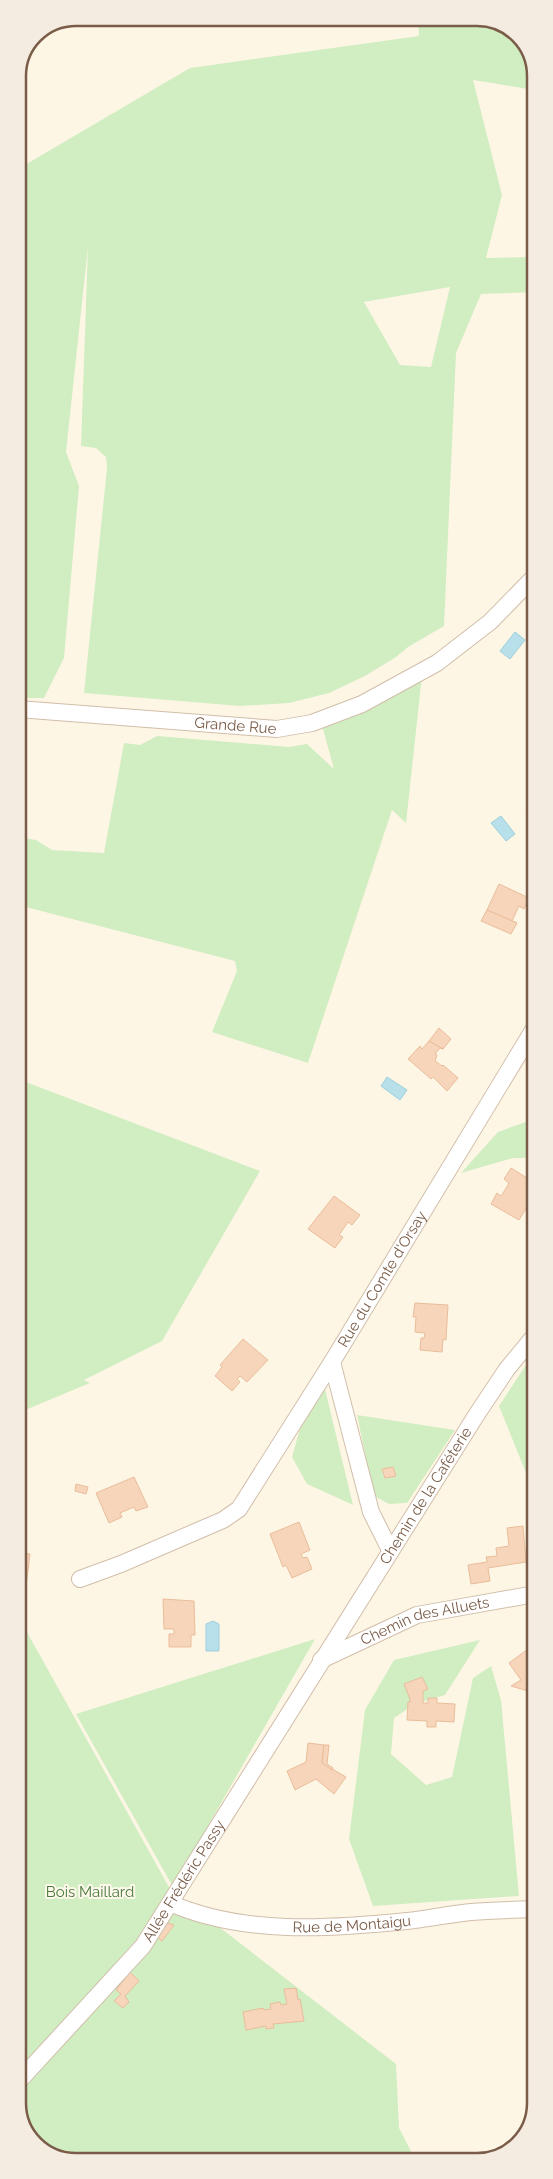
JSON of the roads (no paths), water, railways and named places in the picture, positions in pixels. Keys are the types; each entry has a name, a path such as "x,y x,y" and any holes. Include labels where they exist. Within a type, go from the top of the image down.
{"street":[{"name":"Grande Rue","path":"26,710 277,729 312,723 362,704 437,663 490,622 527,584"},
{"name":"Rue du Comte d'Orsay","path":"390,1550 372,1512 332,1362 527,1039"},
{"name":"Chemin de la Caféterie","path":"321,1660 476,1414 527,1345"},
{"path":"80,1579 121,1564 223,1520 239,1509 332,1362"},
{"name":"Chemin des Alluets","path":"321,1660 418,1616 527,1596"},
{"name":"Allée Frédéric Passy","path":"26,2072 143,1946 321,1660"},
{"name":"Rue de Montaigu","path":"170,1903 189,1911 224,1920 308,1928 408,1921 470,1912 527,1909"}],"water":[{"path":"515,632 525,640 510,659 500,651"},
{"path":"501,816 515,834 506,841 491,823"},
{"path":"387,1077 407,1090 400,1100 381,1086"},
{"path":"213,1621 219,1624 219,1651 206,1651 206,1624"}],"park label":[{"name":"Bois Maillard","path":"90,1892"}]}
